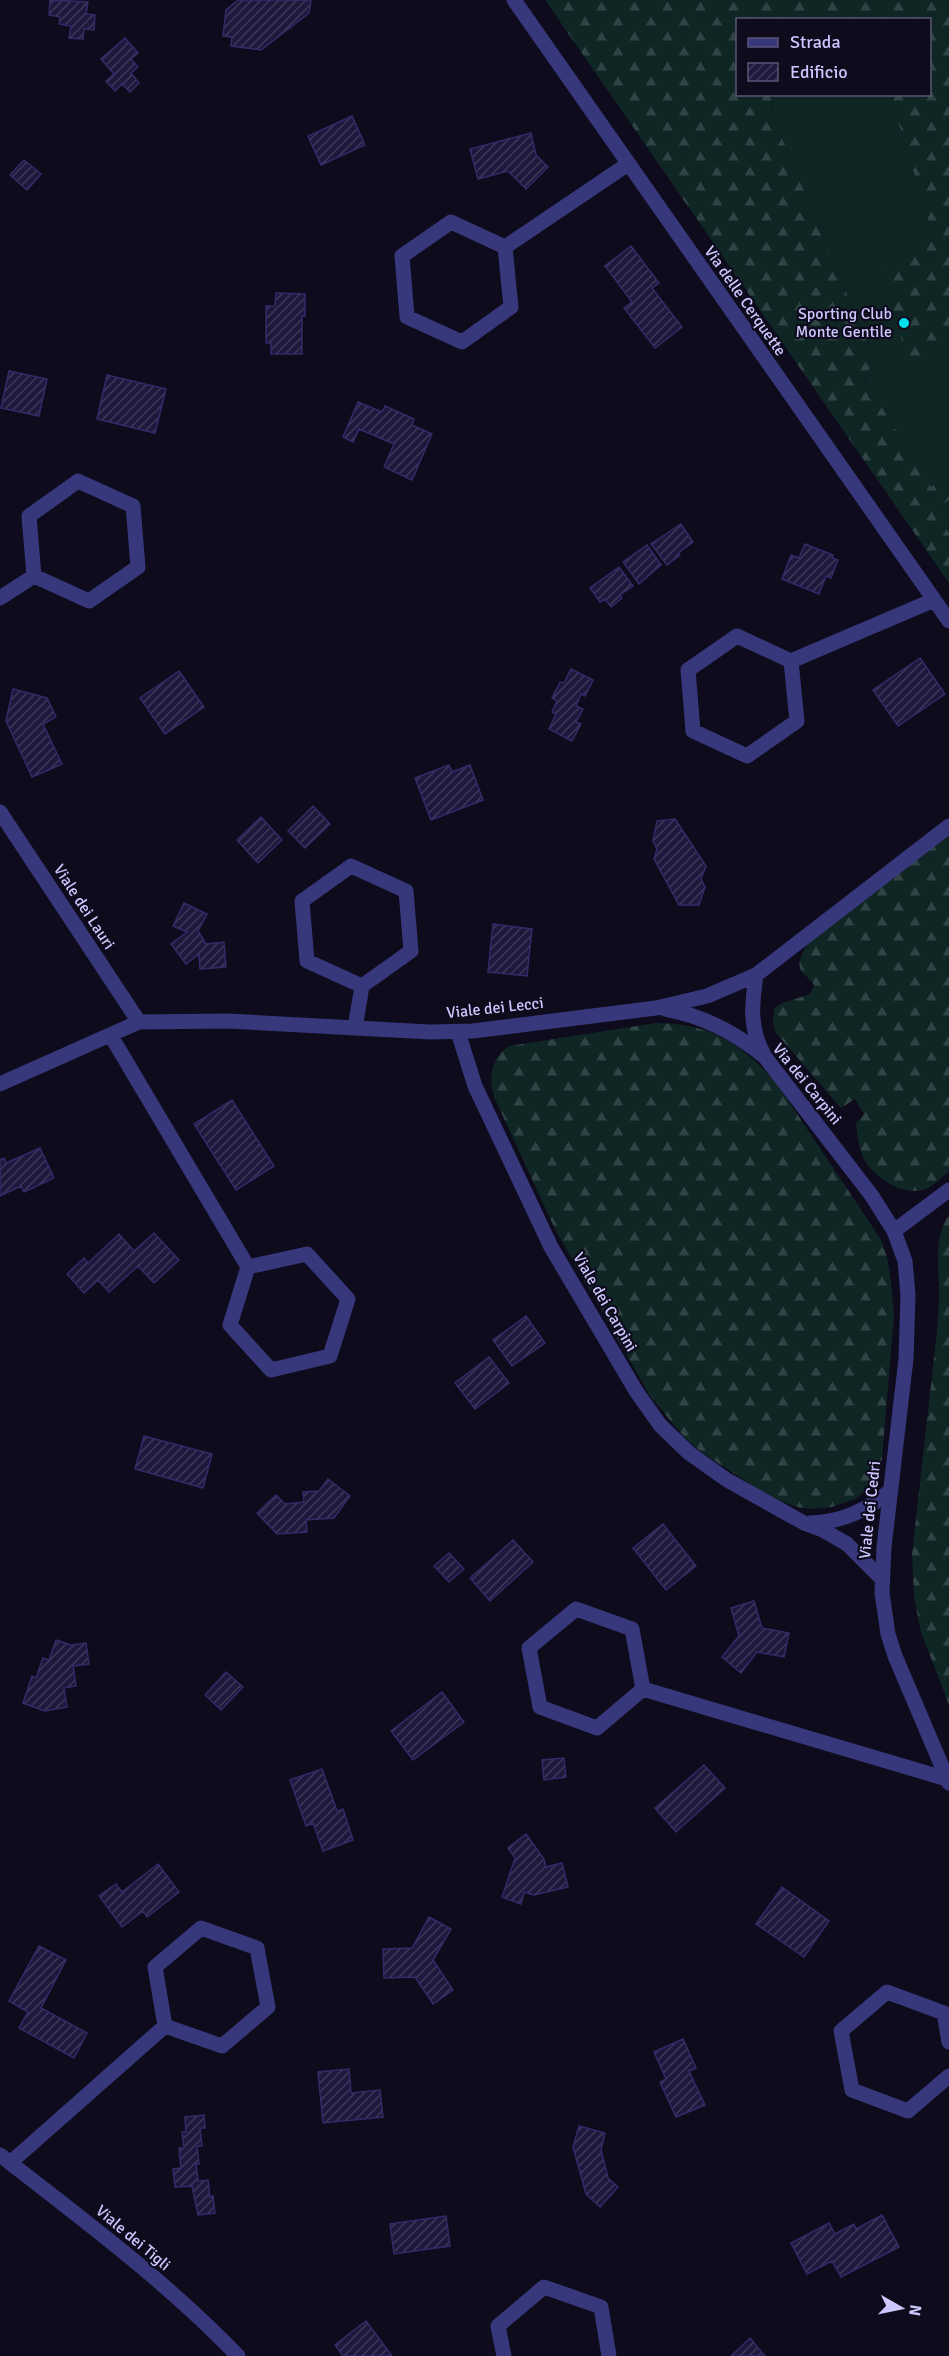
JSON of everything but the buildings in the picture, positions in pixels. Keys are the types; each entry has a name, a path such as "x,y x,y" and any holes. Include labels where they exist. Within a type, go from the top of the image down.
{"street":[{"name":"Via delle Cerquette","path":"514,0 949,621"},
{"path":"506,247 628,164"},
{"path":"451,222 506,247 511,307 462,342 407,317 402,256 443,227 451,222"},
{"path":"78,481 133,506 138,567 89,601 34,576 29,516 78,481"},
{"path":"0,598 34,576"},
{"path":"791,661 797,721 747,756 693,731 688,670 737,636 791,661 934,600"},
{"name":"Viale dei Lauri","path":"0,812 139,1022"},
{"name":"Viale dei Lecci","path":"0,1084 139,1022 227,1022 458,1032 656,1008 707,996 756,975 949,826"},
{"path":"355,1028 362,986 411,951 406,891 351,866 302,901 306,951 307,961 362,986"},
{"path":"756,975 752,1002 753,1025 756,1040 765,1057"},
{"name":"Via dei Carpini","path":"656,1008 696,1016 715,1023 750,1044 765,1057 873,1196 894,1231"},
{"name":"Viale dei Carpini","path":"458,1032 475,1086 542,1228 636,1391 660,1425 689,1453 727,1479 804,1523 823,1530 847,1544 882,1580"},
{"path":"111,1036 248,1267 230,1325 271,1370 330,1356 348,1299 321,1269 307,1254 248,1267"},
{"path":"894,1231 949,1190"},
{"name":"Viale dei Cedri","path":"894,1231 905,1261 908,1295 906,1359 889,1492 882,1580 886,1621 895,1656 948,1781"},
{"path":"804,1523 837,1521 871,1506 889,1492"},
{"path":"576,1609 632,1629 643,1689 597,1728 568,1718 540,1707 529,1648 576,1609"},
{"path":"643,1689 948,1781"},
{"path":"201,1928 257,1948 268,2007 230,2040 222,2046 165,2026 155,1967 185,1941 201,1928"},
{"path":"949,2042 946,2006 887,1992 841,2031 852,2091 908,2111 949,2076"},
{"path":"5,2159 165,2026"},
{"name":"Viale dei Tigli","path":"5,2159 202,2319 238,2356"},
{"path":"504,2356 498,2326 544,2287 601,2307 609,2356"}],"green space":[{"path":"545,0 949,0 949,340 909,364 881,269 932,232 890,96 931,96 931,18 736,18 736,96 771,96 772,114 875,361 863,377 931,487 949,477 949,500 934,510 949,533 949,583"},
{"name":"Sporting Club Monte Gentile","path":"771,96 890,96 932,232 949,267 949,533 933,510 939,506 863,376 875,361 772,114"},
{"path":"949,834 949,1171 929,1187 914,1191 896,1187 880,1177 867,1164 860,1149 856,1124 864,1114 855,1099 841,1108 776,1033 773,1024 774,1009 780,1004 810,994 814,985 800,966 802,954 809,942"},
{"path":"656,1023 693,1027 724,1038 764,1070 777,1084 881,1240 887,1257 894,1316 881,1470 875,1484 855,1499 832,1507 812,1509 797,1507 770,1497 701,1452 685,1438 650,1396 555,1229 495,1099 492,1070 498,1057 509,1046"},
{"path":"949,1215 949,1705 921,1632 914,1597 912,1554 937,1331 939,1243"}],"place":[{"name":"Sporting Club Monte Gentile","path":"904,323"}]}
